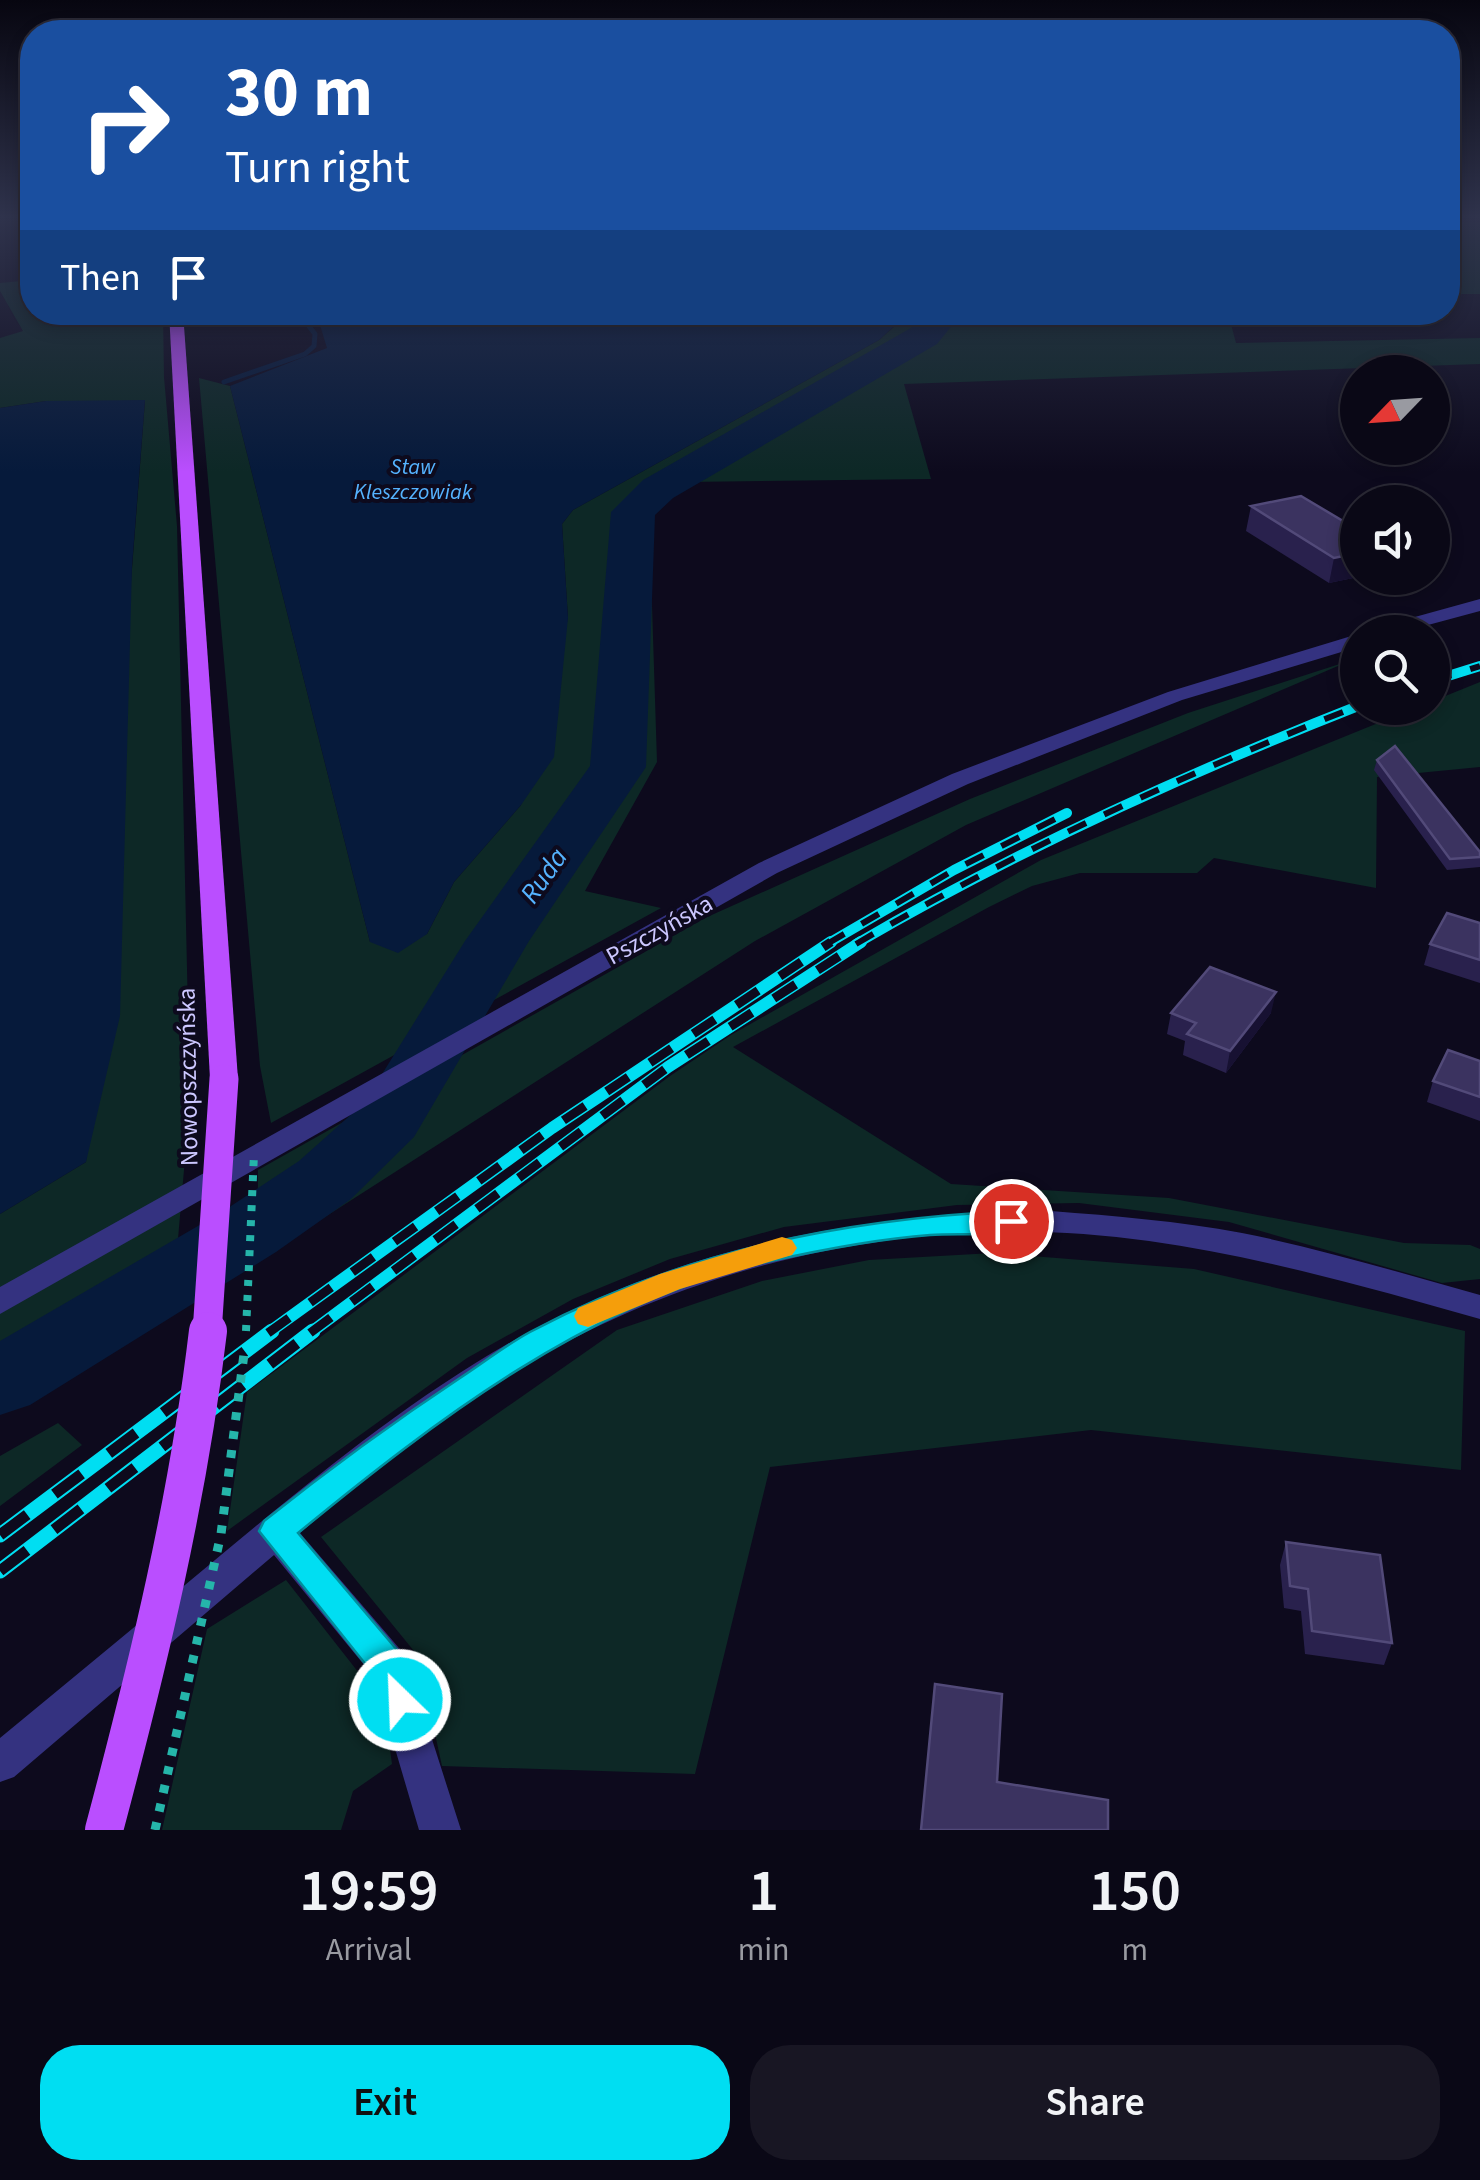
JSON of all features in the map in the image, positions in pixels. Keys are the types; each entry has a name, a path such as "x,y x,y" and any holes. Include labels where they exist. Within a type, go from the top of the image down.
{"main road":[{"name":"Nowopszczyńska","path":"104,1830 170,1569 197,1413 216,1258 224,1079 177,325"}],"street":[{"path":"1444,615 1480,605"},
{"name":"Pszczyńska","path":"0,1302 171,1209 366,1094 768,868 960,778 1175,696 1340,646"},
{"path":"0,1763 389,1441 540,1340 670,1282 798,1244 956,1223 1097,1225 1238,1244 1480,1308"},
{"path":"276,1531 390,1668 440,1830"}],"green space":[{"path":"6,301 20,301 20,325 163,325 177,526 190,1101 172,1308 0,1412 0,1214 86,1162 145,401 46,401 0,408 0,338 23,331"},
{"path":"896,325 1231,325 1236,343 1480,338 1480,364 1450,365 1450,355 1340,355 1340,369 904,384 931,479 685,482 649,511 657,762 585,891 661,908 271,1123 260,1066 199,378 230,386 370,942 427,934 454,882 521,805 568,618 562,524 573,510 879,340"},
{"path":"1340,664 966,825 755,941 258,1260 258,1170 705,918 970,799 1188,713"},
{"path":"1480,682 1480,767 1377,777 1376,888 1214,858 1197,873 1080,873 1032,886 989,907 733,1047 951,1184 1169,1198 1404,1243 1470,1245 1480,1249 1480,1279 1442,1283 1229,1222 1079,1203 957,1205 784,1227 670,1259 573,1299 467,1358 227,1531 247,1392 670,1076 731,1035 1041,860 1373,725 1450,725 1450,694"},
{"path":"993,1253 1194,1269 1465,1331 1461,1470 1091,1430 770,1467 695,1774 442,1766 418,1656 321,1537 617,1330 762,1281 869,1260"},
{"path":"58,1423 82,1445 0,1506 0,1456"},
{"path":"286,1580 384,1705 392,1764 353,1791 341,1830 162,1830 207,1629"}],"water":[{"name":"Staw Kleszczowiak","path":"320,325 895,325 879,340 573,510 562,524 568,618 554,757 521,805 454,882 427,934 398,953 370,942 230,386 327,348"},
{"path":"145,400 132,566 120,1016 86,1162 0,1214 0,408 46,401"}],"building":[{"path":"1301,496 1340,519 1340,557 1334,558 1251,506"},
{"path":"1395,746 1480,852 1480,857 1450,859 1377,760"},
{"path":"1447,913 1480,923 1480,960 1430,944"},
{"path":"1210,967 1276,992 1230,1051 1187,1034 1196,1023 1171,1013"},
{"path":"1448,1050 1480,1061 1480,1097 1433,1081"},
{"path":"1286,1542 1380,1555 1392,1643 1312,1631 1308,1589 1290,1586"},
{"path":"935,1684 1002,1694 997,1782 1108,1800 1108,1830 921,1830"}],"waterway":[{"path":"224,382 305,354 314,346 315,334 308,325"},
{"name":"Ruda","path":"0,1382 249,1232 325,1180 389,1120 497,941 618,767 633,512 658,489 924,336 934,325"}],"railway":[{"path":"1450,675 1480,666"},
{"path":"856,944 1102,815 1340,713"},
{"path":"827,944 954,870 1067,813"},
{"path":"268,1333 552,1128 831,942"},
{"path":"310,1333 668,1067 861,942"},
{"path":"0,1535 272,1331"},
{"path":"0,1571 313,1331"}],"slow traffic":[{"path":"588,1316 670,1282 782,1248"}],"route":[{"path":"400,1700 390,1668 276,1531 377,1450 540,1340 670,1282 758,1254 842,1236 928,1225 1011,1221"}]}
